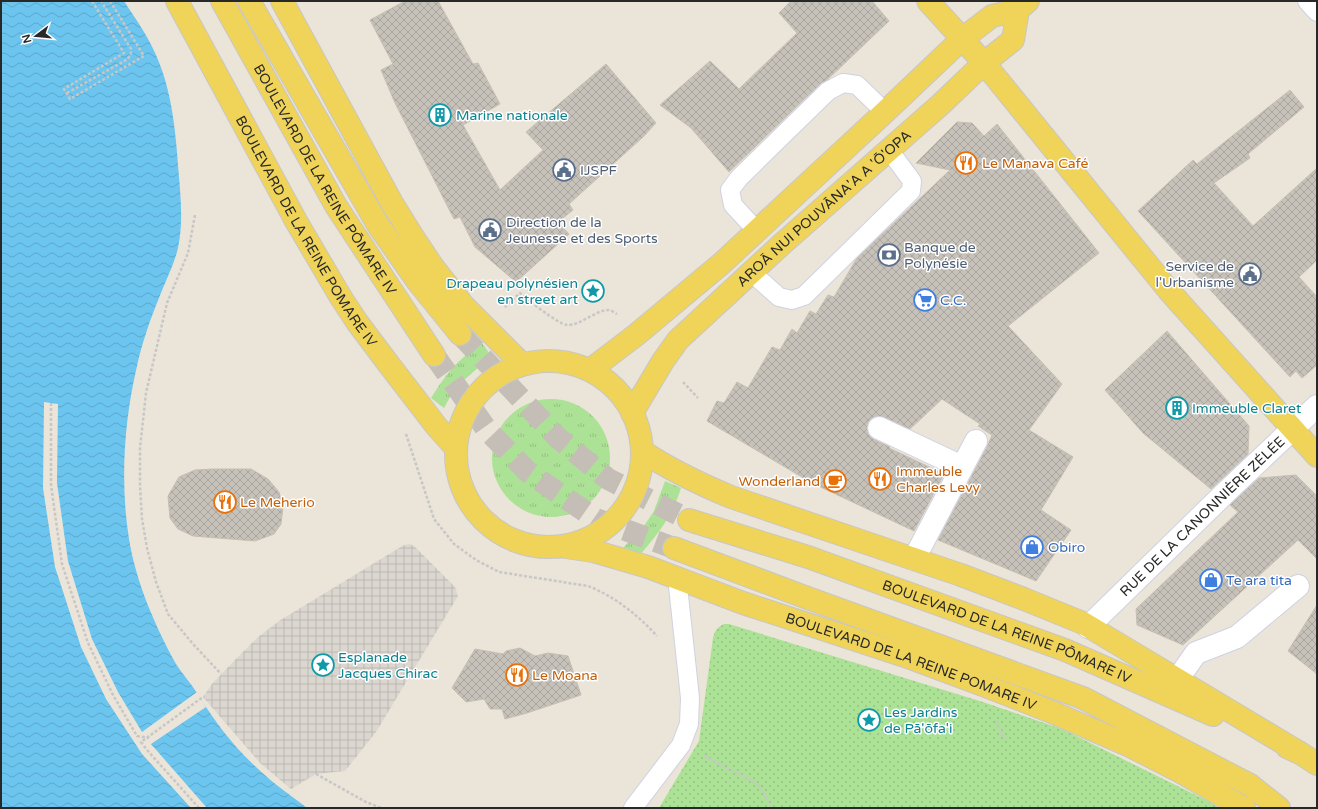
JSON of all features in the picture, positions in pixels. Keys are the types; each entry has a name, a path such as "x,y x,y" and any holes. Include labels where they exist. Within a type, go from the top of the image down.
{"main road":[{"name":"BOULEVARD DE LA REINE POMARE IV","path":"177,1 324,271 357,322 437,427 456,448"},
{"name":"BOULEVARD DE LA REINE PŌMARE IV","path":"222,1 336,206 434,355"},
{"name":"BOULEVARD DE LA REINE PŌMARE IV","path":"249,1 378,225 418,282 460,334"},
{"path":"282,1 392,202 432,267 463,305 522,364"},
{"path":"928,1 984,63 1170,292 1292,430 1317,456"},
{"name":"AROĀ NUI POUVĀNA'A A 'Ō'OPA","path":"590,370 636,335 716,268 885,112 962,38 992,16 1023,6"},
{"name":"AROĀ NUI POUVĀNA'A A 'Ō'OPA","path":"632,412 663,361 678,340 751,272 940,105 984,63 1012,40 1023,6"},
{"path":"543,361 563,362 590,370 601,376 619,392 632,412 641,438 642,451 641,466 633,494 626,507 606,529 594,537 580,543 542,548 524,545 506,538 487,524 471,506 460,484 455,460 456,448 462,420 468,407 486,385 497,376 522,364 543,361"},
{"path":"642,451 661,464 696,482 731,497 914,559 1024,599 1088,627 1308,758"},
{"name":"BOULEVARD DE LA REINE PŌMARE IV","path":"689,520 808,556 1065,650 1308,758"},
{"name":"BOULEVARD DE LA REINE POMARE IV","path":"566,546 625,559 743,602 905,656 1052,712 1104,734 1154,758 1244,808"},
{"path":"674,548 1084,698 1250,785 1279,808"}],"street":[{"name":"RUE DE LA CANONNIÈRE ZÉLÉE","path":"1088,627 1317,406"},
{"path":"878,428 962,467"},
{"path":"914,559 976,442"},
{"path":"1177,680 1196,653 1237,637 1298,586"}],"lane":[{"path":"1307,1 1317,12"},
{"path":"757,231 733,205 730,190 739,178 828,91 843,83 858,85 885,112"},
{"path":"751,272 779,297 792,300 804,296 911,190 912,181 889,150"},
{"path":"633,808 681,745 689,724 690,698 676,577"}],"path":[{"path":"92,1 124,53 64,89 70,99 144,56 110,1"},
{"path":"67,93 130,57 130,49 100,1"},
{"path":"195,215 188,253 167,303 146,393 140,448 141,513 147,548 156,582 168,614 221,674"},
{"path":"484,326 520,293 559,322 567,325 609,310 620,315 636,335"},
{"path":"663,361 698,398"},
{"path":"416,398 401,418 434,519 454,544 476,560 499,572 588,586 599,590 623,605 659,638"},
{"path":"51,403 51,485 62,564 88,643 109,688 137,736 149,738"},
{"path":"199,808 141,742 149,738 202,698"},
{"path":"681,745 754,782 763,791 771,808"},
{"path":"316,774 366,802 381,808"}],"green space":[{"path":"482,343 492,357 455,388 444,408 431,398 453,368 466,355"},
{"path":"551,399 562,400 584,409 600,425 609,447 609,469 600,491 584,507 562,516 551,517 540,516 518,507 502,491 493,469 492,458 493,447 502,425 518,409 540,400"},
{"path":"665,481 681,488 664,525 639,556 622,549 644,526 654,511"},
{"name":"Les Jardins de Pā'ōfa'i","path":"729,624 983,702 1062,729 1208,801 1219,808 659,808 699,741 713,638 720,626"}],"shaded area":[{"name":"Esplanade Jacques Chirac","path":"410,544 415,547 455,587 458,596 376,732 345,771 316,774 291,789 260,763 203,697 212,684 257,638 279,621 404,545"}],"water":[{"path":"1,1 124,1 149,41 162,69 170,99 177,146 181,231 174,261 152,315 141,349 129,408 126,430 124,474 126,518 132,555 147,603 178,668 195,689 216,722 238,749 267,777 307,808 1,808"}],"pier":[{"path":"44,402 58,404 57,483 68,561 92,639 118,692 142,732 197,692 206,707 151,744 207,808 191,808 142,754 106,699 81,647 55,567 43,488"}],"building":[{"path":"405,1 438,1 473,64 478,63 500,104 463,125 500,190 543,150 526,132 606,64 656,123 643,137 569,204 573,210 558,222 569,234 516,282 475,247 460,217 454,219 395,103 381,70 393,64 370,20"},
{"path":"791,1 872,1 889,21 827,80 821,83 729,172 691,128 660,105 710,61 739,89 797,33 779,13"},
{"path":"1290,90 1304,107 1248,154 1250,158 1214,183 1253,226 1317,168 1317,260 1299,277 1317,297 1317,365 1302,378 1296,371 1290,377 1138,211 1193,160 1197,164"},
{"name":"C.C.","path":"957,122 972,123 984,136 997,124 1099,253 1008,326 1062,384 1029,430 1073,457 1041,510 1071,530 1036,581 938,540 992,435 978,426 980,424 942,399 910,429 884,417 878,416 872,418 868,423 867,429 869,435 873,439 944,474 914,531 812,483 707,421 717,401 724,403 737,382 748,388 772,347 780,350 792,329 797,333 810,311 816,314 828,295 834,297 857,258 950,170 916,163"},
{"name":"Immeuble Claret","path":"1167,331 1249,426 1248,454 1211,489 1143,433 1105,390"},
{"name":"Le Meherio","path":"251,469 268,479 279,492 283,507 281,524 274,534 255,541 193,536 178,529 170,518 168,496 179,477 195,470"},
{"name":"Te ara tita","path":"1296,475 1317,496 1317,559 1298,540 1183,645 1137,625 1136,609 1238,512 1230,505 1259,478"},
{"path":"1317,605 1317,674 1288,651"},
{"name":"Le Moana","path":"520,648 535,656 548,653 568,656 581,695 505,719 502,709 490,709 484,699 466,702 452,688 475,649 503,654 506,651"}],"tunnel":[{"path":"460,334 558,438 608,479 689,520"},
{"path":"434,355 487,430 528,472 596,519 674,548"}],"place":[{"name":"Marine nationale","path":"440,115"},
{"name":"Le Manava Café","path":"966,163"},
{"name":"IJSPF","path":"564,170"},
{"name":"Direction de la Jeunesse et des Sports","path":"490,230"},
{"name":"Banque de Polynésie","path":"889,255"},
{"name":"Service de l'Urbanisme","path":"1250,274"},
{"name":"Drapeau polynésien en street art","path":"593,291"},
{"name":"C.C.","path":"925,300"},
{"name":"Immeuble Claret","path":"1177,408"},
{"name":"Immeuble Charles Levy","path":"880,479"},
{"name":"Wonderland","path":"835,481"},
{"name":"Le Meherio","path":"225,502"},
{"name":"Obiro","path":"1032,547"},
{"name":"Te ara tita","path":"1211,580"},
{"name":"Esplanade Jacques Chirac","path":"323,665"},
{"name":"Le Moana","path":"517,675"},
{"name":"Les Jardins de Pā'ōfa'i","path":"869,720"}]}
